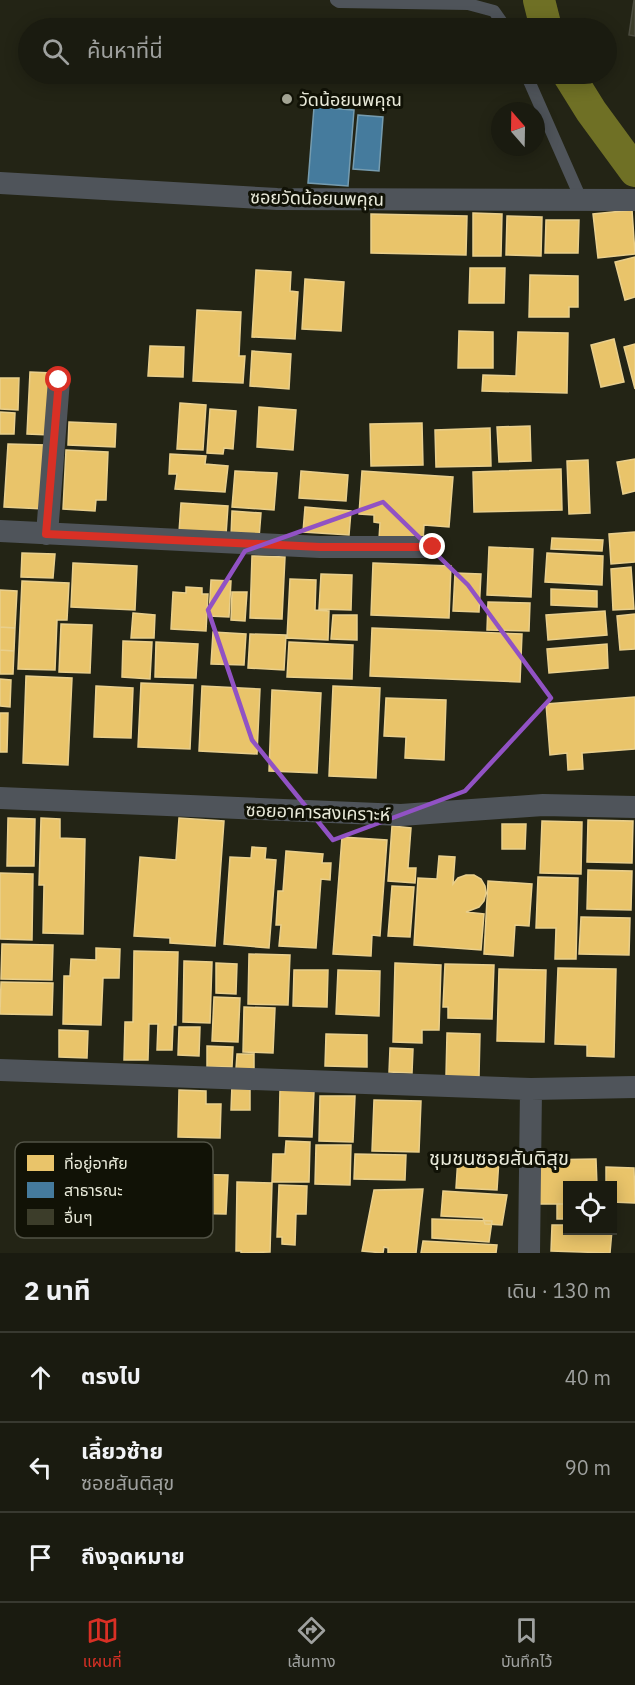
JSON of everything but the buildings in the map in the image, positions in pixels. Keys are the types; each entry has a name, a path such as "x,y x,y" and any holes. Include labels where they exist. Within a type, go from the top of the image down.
{"street":[{"name":"ซอยวัดน้อยนพคุณ","path":"0,183 277,199 635,200"},
{"path":"46,534 59,380"},
{"path":"0,531 320,547 433,547"},
{"name":"ซอยอาคารสงเคราะห์","path":"0,798 400,815 543,806 635,807"},
{"path":"0,1070 531,1089 635,1088"},
{"path":"529,1253 531,1089"}],"lane":[{"path":"336,0 339,2 468,4 494,11 499,18"},
{"path":"530,84 581,199"}],"highlighted area":[{"path":"383,502 468,585 551,698 465,791 333,840 252,740 208,610 245,551"}],"waterway":[{"path":"539,0 544,18"},
{"path":"574,84 635,171"}],"place":[{"name":"วัดน้อยนพคุณ","path":"287,99"}],"district":[{"name":"ชุมชนซอยสันติสุข","path":"499,1157"}],"route":[{"path":"59,380 46,534 320,547 433,547"}]}
